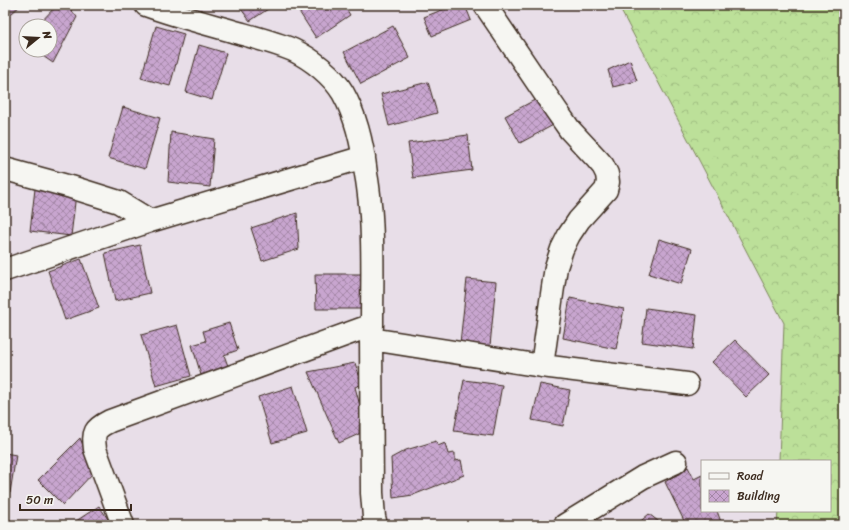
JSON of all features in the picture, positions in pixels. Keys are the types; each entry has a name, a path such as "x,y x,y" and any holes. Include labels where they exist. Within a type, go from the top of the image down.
{"street":[{"path":"484,5 570,130 603,166 607,174 608,182 606,190 579,220 568,235 562,249 556,267 542,366"},
{"path":"151,6 272,42 294,51 313,62 329,75 343,92 351,110 358,130 364,157 370,205 372,239 372,493 376,525"},
{"path":"5,270 150,221 364,157"},
{"path":"5,169 119,202 150,221"},
{"path":"123,525 95,449 95,431 102,425 372,332 542,366 687,384"},
{"path":"564,525 643,477 676,462"}],"green space":[{"path":"618,5 844,5 844,525 777,525 778,512 831,512 831,460 779,460 784,323"}],"building":[{"path":"5,5 21,5 11,14"},
{"path":"57,5 67,5 77,17 58,53 58,18 45,18"},
{"path":"238,5 274,5 250,21"},
{"path":"306,5 344,5 350,15 316,38 298,10"},
{"path":"454,5 465,5 471,20 432,36 424,17"},
{"path":"156,26 184,34 170,86 141,78"},
{"path":"393,26 410,58 361,84 344,52"},
{"path":"199,45 226,53 212,100 186,92"},
{"path":"46,58 56,58 53,63"},
{"path":"630,60 637,81 613,87 608,70"},
{"path":"428,82 437,113 389,126 381,94"},
{"path":"542,96 557,123 520,143 505,116"},
{"path":"123,107 160,118 145,169 108,158"},
{"path":"171,132 214,139 210,187 168,182"},
{"path":"468,135 472,170 413,178 408,143"},
{"path":"5,185 8,185 5,204"},
{"path":"35,189 76,194 71,236 30,231"},
{"path":"297,213 299,249 262,261 251,228"},
{"path":"659,239 692,249 681,284 649,274"},
{"path":"140,245 150,293 115,301 105,253"},
{"path":"81,259 99,308 65,320 48,271"},
{"path":"315,274 367,274 367,309 316,309"},
{"path":"467,279 496,282 490,346 460,343"},
{"path":"570,298 624,309 616,349 563,338"},
{"path":"646,308 697,315 693,349 642,342"},
{"path":"229,323 238,350 224,355 228,366 201,375 192,345 206,341 203,331"},
{"path":"177,325 191,376 156,386 141,335"},
{"path":"735,340 769,375 746,397 712,362"},
{"path":"355,363 362,384 355,387 360,406 359,434 339,443 308,372"},
{"path":"464,380 502,385 493,436 454,431"},
{"path":"540,384 570,390 563,426 532,420"},
{"path":"293,386 307,433 272,443 258,397"},
{"path":"80,438 94,472 63,505 38,480"},
{"path":"436,441 438,446 445,443 448,454 455,453 455,461 461,460 464,475 413,495 393,498 391,458 406,450"},
{"path":"5,453 16,455 10,493 5,493"},
{"path":"688,467 694,479 701,476 701,512 717,512 721,522 715,525 686,525 665,482"},
{"path":"99,506 112,525 70,525"},
{"path":"649,514 663,525 636,525"}]}
